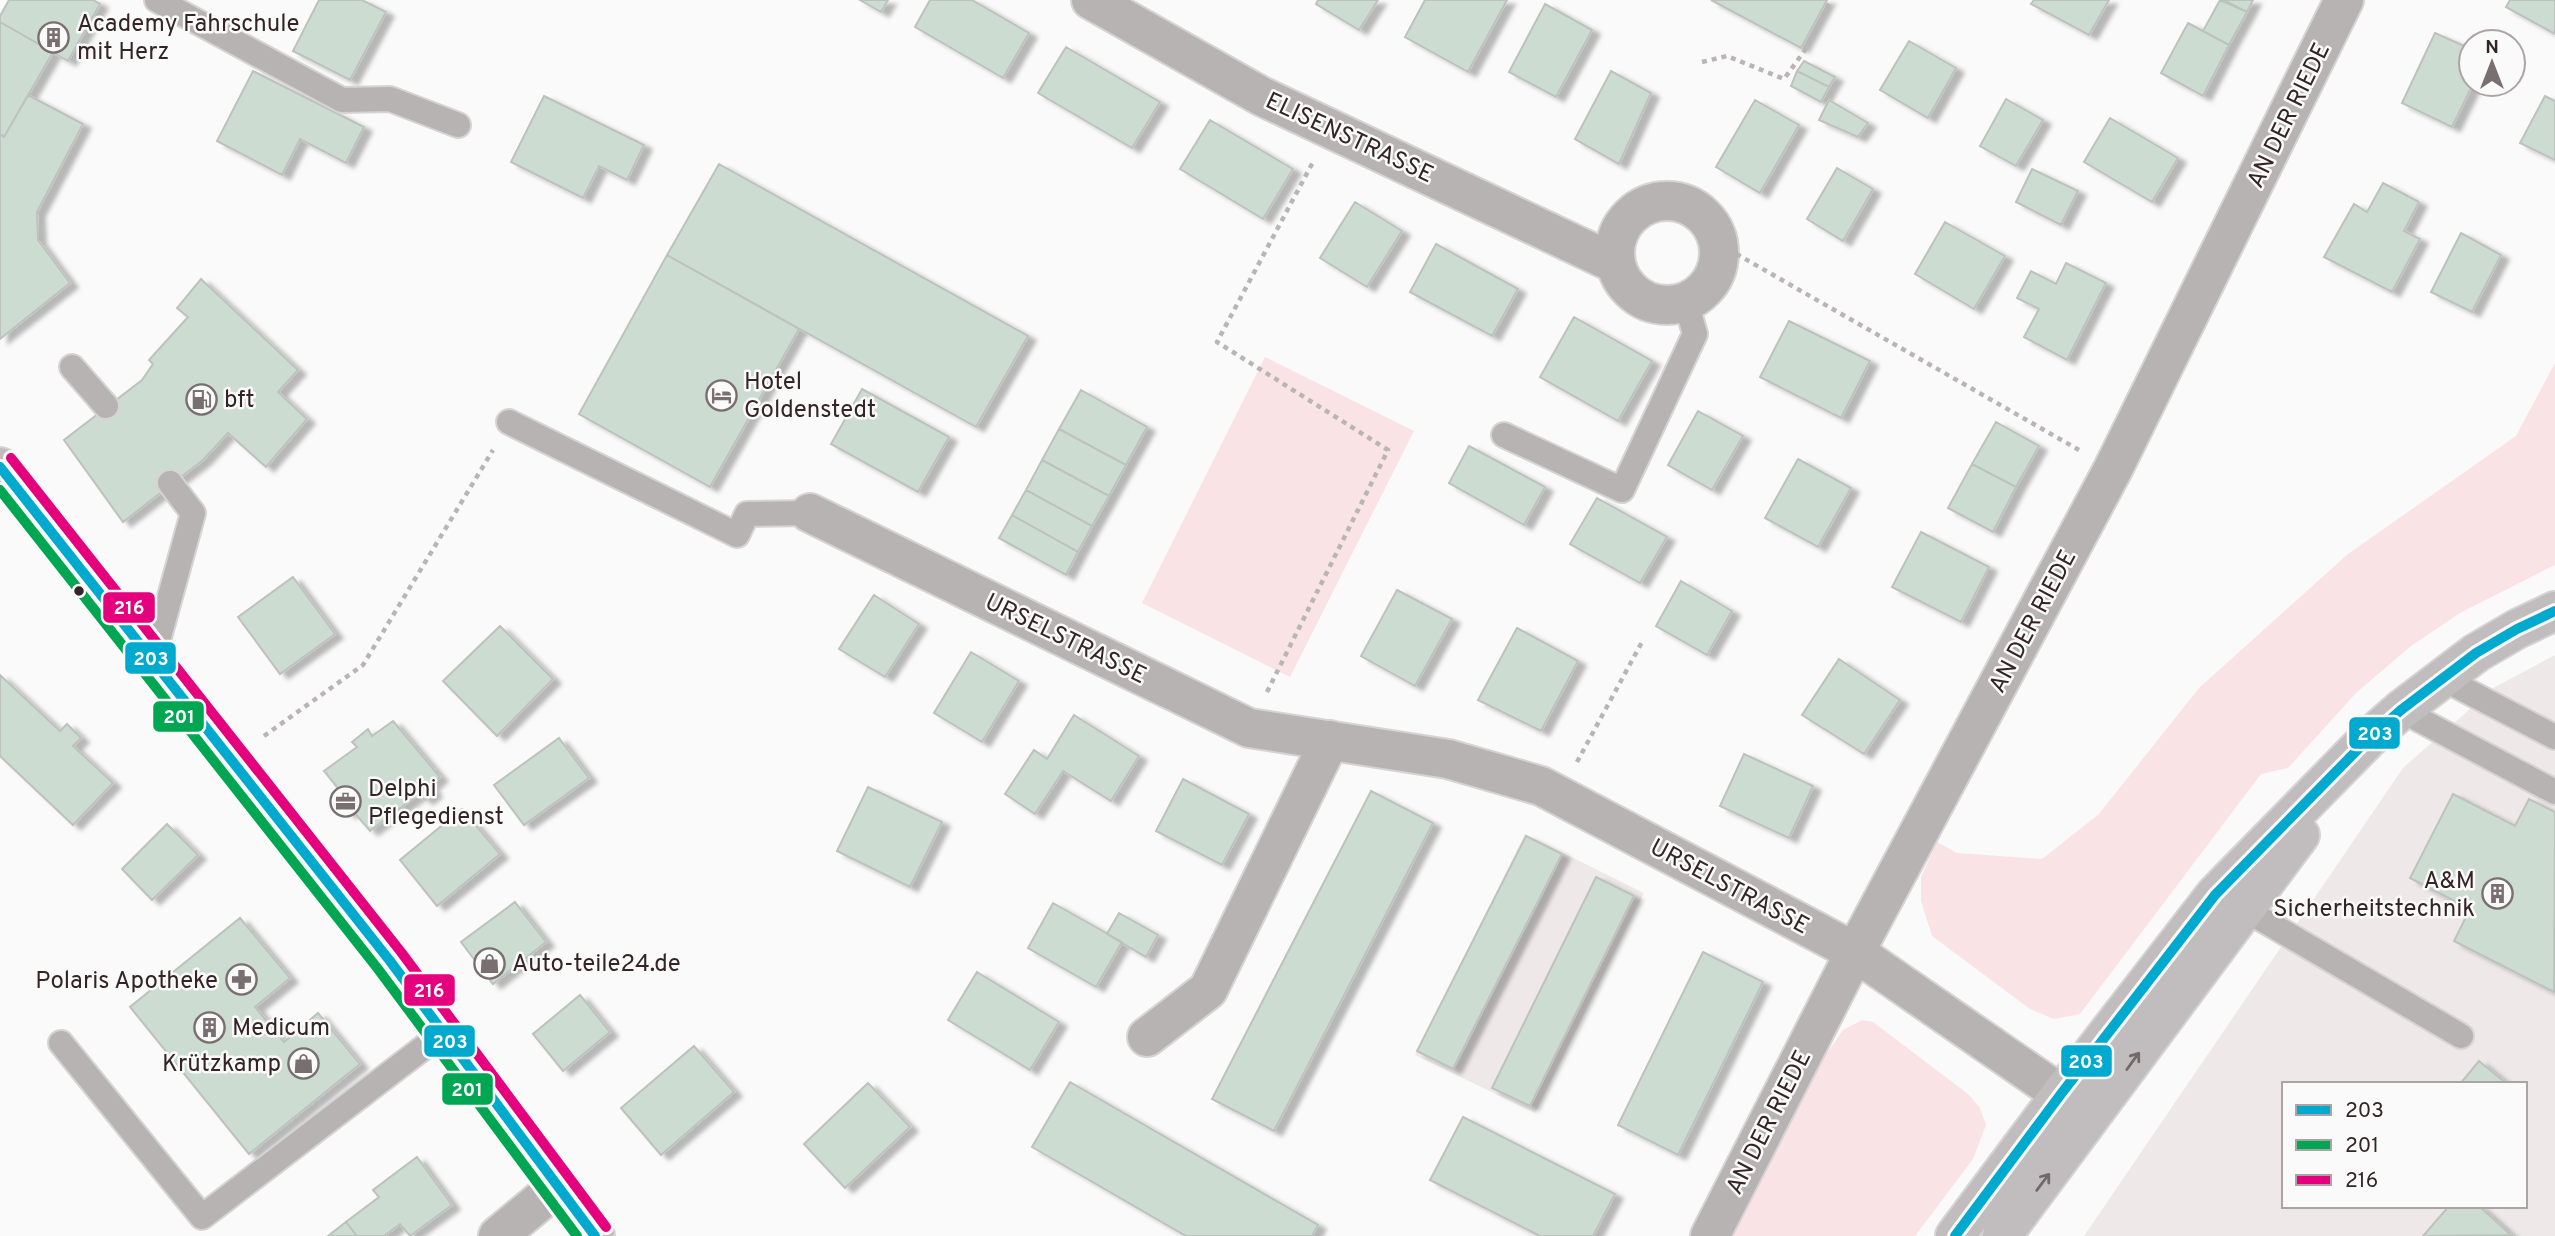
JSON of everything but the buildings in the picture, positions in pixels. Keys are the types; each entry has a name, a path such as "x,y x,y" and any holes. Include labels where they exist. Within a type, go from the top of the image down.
{"main road":[{"path":"0,467 444,1032 595,1236"},
{"path":"1955,1236 2215,895 2368,739 2400,710 2496,641 2555,611"},
{"path":"2002,1236 2246,910 2368,739"}],"street":[{"name":"ELISENSTRASSE","path":"1091,0 1261,96 1616,264"},
{"name":"AN DER RIEDE","path":"1710,1236 1855,952 2113,469 2344,0"},
{"path":"1658,202 1683,203 1699,211 1712,227 1718,244 1718,264 1711,281 1686,302 1651,302 1622,281 1616,264 1615,248 1619,230 1627,219 1641,208 1658,202"},
{"name":"URSELSTRASSE","path":"810,513 1249,728 1448,758 1541,786 1855,952 2092,1116"},
{"path":"1147,1037 1208,990 1330,740"},
{"path":"498,1236 557,1187"}],"lane":[{"path":"157,0 342,100 390,99 458,125"},
{"path":"1504,435 1622,489 1695,334 1686,302"},
{"path":"72,367 106,406"},
{"path":"509,422 737,536 747,514 810,513"},
{"path":"152,662 193,513 170,484"},
{"path":"2442,678 2555,737"},
{"path":"2400,710 2555,792"},
{"path":"2246,910 2461,1036"},
{"path":"61,1043 202,1217 444,1032"}],"path":[{"path":"1702,62 1727,56 1784,79 1805,50 1831,0"},
{"path":"1249,728 1388,450 1217,342 1331,127"},
{"path":"1718,244 2113,469"},
{"path":"232,759 363,665 439,543 509,422"},
{"path":"1559,796 1642,642"}],"shaded area":[{"path":"1265,357 1414,431 1290,677 1142,603"},
{"path":"2555,363 2555,565 2460,613 2411,646 2357,692 2288,768 2261,774 2080,1014 2054,1019 2030,1009 1932,936 1921,901 1921,877 1937,842 1957,853 2042,859 2099,814 2199,688 2348,554 2516,436"},
{"path":"2555,655 2555,1236 2084,1236 2403,768 2495,687"},
{"path":"1525,834 1644,893 1535,1113 1415,1055"},
{"path":"1862,1020 1873,1022 1968,1094 1980,1108 1986,1125 1973,1159 1915,1236 1733,1236 1818,1066 1843,1030"}],"transit line":[{"name":"216","path":"11,458 401,952 606,1227"},
{"name":"203","path":"0,467 390,961 595,1236"},
{"name":"201","path":"0,490 378,969 577,1236"},
{"name":"203","path":"1955,1236 2215,895 2368,739 2401,710 2476,653 2555,611"}],"place":[{"name":"Academy Fahrschule mit Herz","path":"54,37"},
{"name":"Hotel Goldenstedt","path":"721,395"},
{"name":"bft","path":"201,399"},
{"name":"Delphi Pflegedienst","path":"345,802"},
{"name":"A&M Sicherheitstechnik","path":"2498,894"},
{"name":"Auto-teile24.de","path":"489,963"},
{"name":"Polaris Apotheke","path":"241,980"},
{"name":"Medicum","path":"209,1027"},
{"name":"Krützkamp","path":"304,1063"}]}
